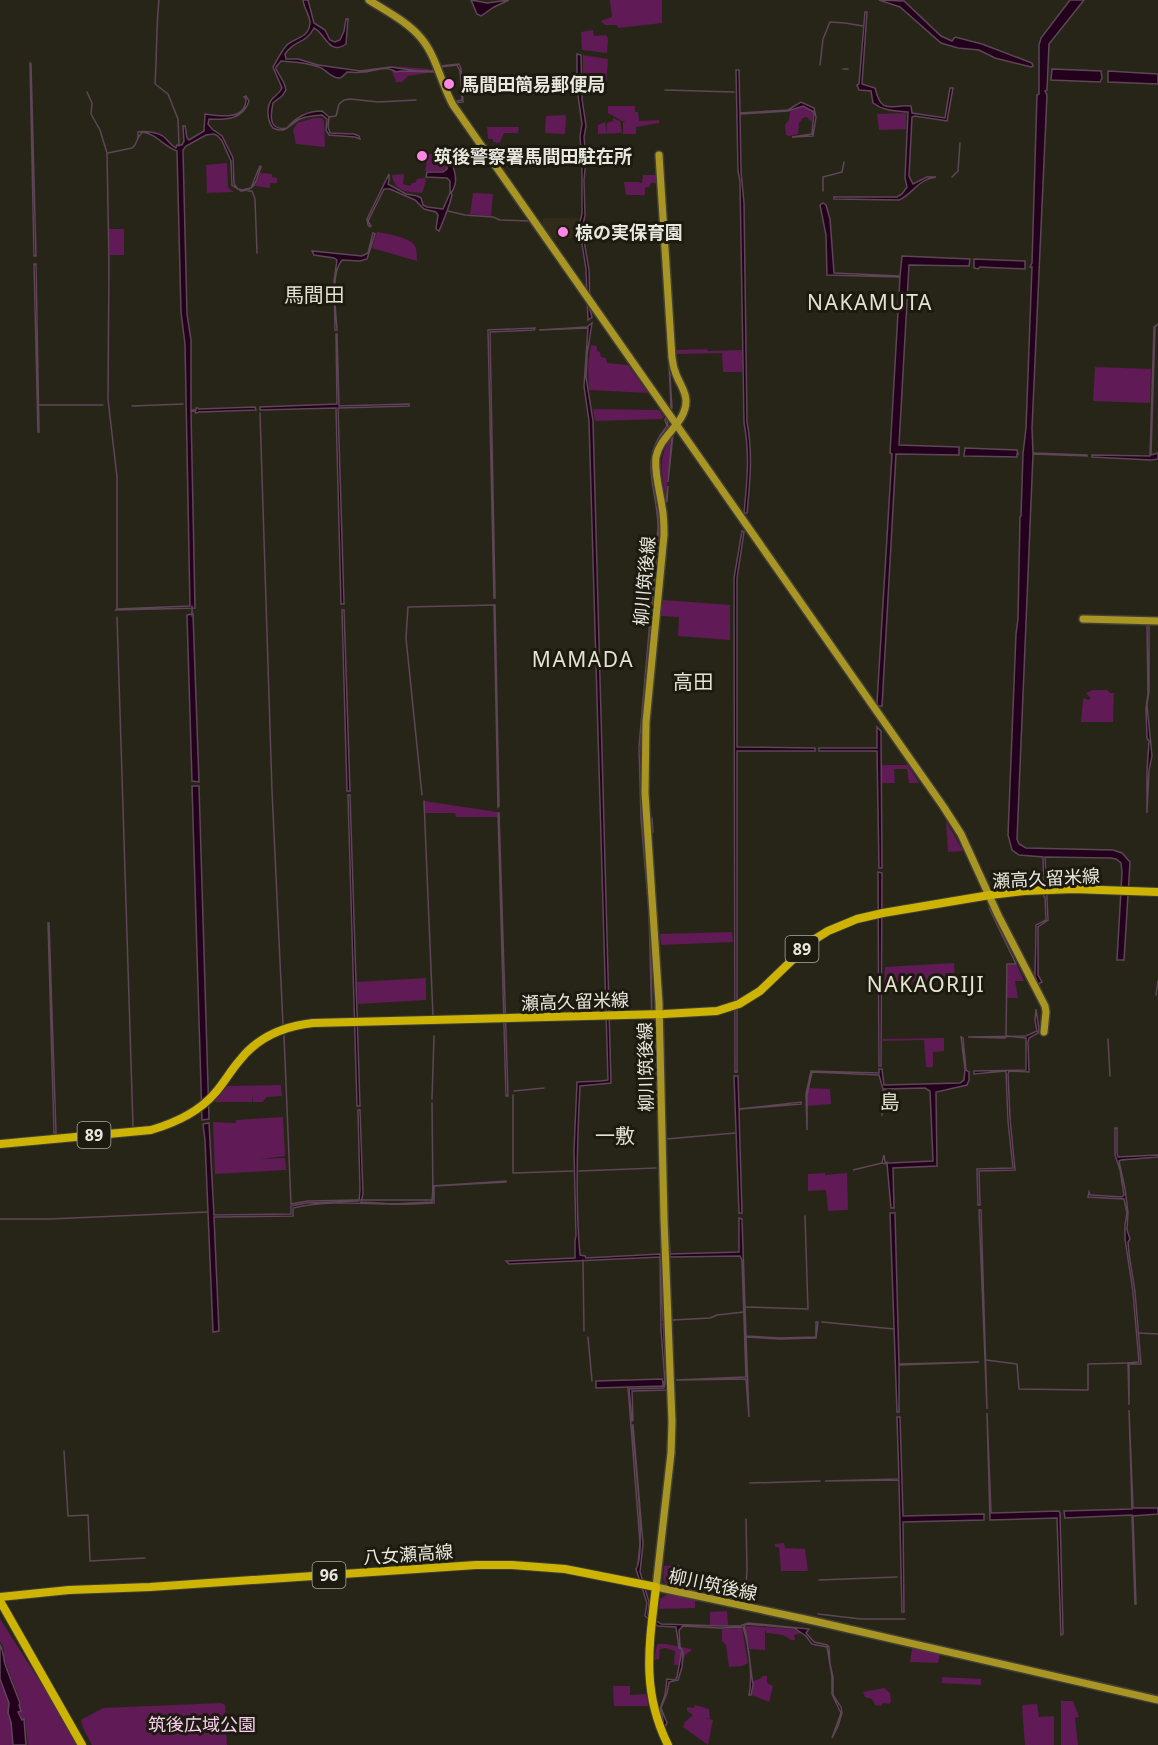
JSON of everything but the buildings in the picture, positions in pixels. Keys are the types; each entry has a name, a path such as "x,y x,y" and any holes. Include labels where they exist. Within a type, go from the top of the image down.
{"main road":[{"path":"369,0 400,20 422,40 429,50 453,105 943,806 961,834 1002,923 1045,1006 1044,1032"},
{"name":"柳川筑後線","path":"659,154 672,358 686,395 686,401 682,417 658,448 656,459 664,535 646,722 645,755 654,1014 672,1393 672,1440 656,1587 1158,1700"},
{"path":"1083,619 1158,621"},
{"name":"瀬高久留米線","path":"0,1144 151,1130 168,1125 201,1106 242,1057 256,1044 270,1035 299,1025 705,1013 736,1005 760,991 812,941 843,924 880,913 990,895 1050,890 1158,892"},
{"name":"八女瀬高線","path":"82,1745 0,1599 69,1590 150,1587 476,1565 565,1569 656,1587"},
{"path":"656,1587 649,1676 655,1714 668,1745"}],"shaded area":[{"path":"303,0 308,0 314,23 325,30 330,40 335,42 340,40 346,19 348,19 346,44 340,47 332,46 314,28 307,37 289,49 285,54 286,59 298,59 318,65 360,71 391,67 432,71 440,66 459,64 461,69 463,102 448,103 462,100 460,71 457,65 441,67 438,71 433,72 396,72 384,68 360,72 347,72 340,78 314,65 281,61 276,69 286,90 273,103 271,118 277,127 287,128 277,130 273,128 268,118 268,110 272,99 282,88 273,67 286,46 307,32 310,20"},
{"path":"471,0 487,3 509,0 481,16 477,14"},
{"path":"879,0 904,1 941,36 952,41 955,37 982,44 1032,63 1033,66 995,58 979,50 958,48 941,43 900,7"},
{"path":"1070,0 1084,0 1049,44 1047,90 1045,91 1047,95 1032,428 1033,453 1087,456 1033,454 1017,839 1019,844 1026,848 1113,850 1122,853 1130,862 1124,960 1117,960 1121,863 1111,858 1045,857 1048,920 1038,927 1038,975 1042,982 1038,984 1035,976 1036,925 1046,920 1043,857 1019,855 1012,850 1008,835 1018,619 1020,517 1026,428 1039,45 1041,38"},
{"path":"865,12 867,12 862,84 875,88 884,105 888,107 911,106 912,113 945,118 950,88 953,88 947,121 912,117 909,176 913,184 927,177 936,177 920,184 899,200 834,199 834,197 897,197 907,187 905,178 908,112 877,106 873,103 871,91 859,90 857,85 859,84"},
{"path":"577,54 581,55 582,99 586,126 583,225 592,317 588,320 586,269 579,225 582,214 580,136 582,124 576,81"},
{"path":"31,64 36,256 34,256"},
{"path":"1052,69 1101,71 1102,78 1100,82 1051,80"},
{"path":"736,70 739,70 740,113 788,110 801,102 814,108 816,117 813,136 792,137 812,134 814,112 803,106 788,111 740,114 744,203 747,422 750,456 747,513 744,513 747,456 744,423"},
{"path":"1108,71 1158,74 1158,84 1108,82"},
{"path":"246,96 249,101 246,107 242,112 238,115 227,119 209,119 208,124 222,136 233,158 234,184 238,189 232,185 231,161 218,136 206,135 183,150 187,314 191,340 191,410 255,407 256,410 196,413 191,411 195,608 116,610 190,606 185,344 181,312 177,151 142,132 158,134 176,148 184,141 183,126 185,126 189,140 204,131 205,114 231,116 237,114 245,106 244,97"},
{"path":"322,111 329,117 330,133 354,134 360,139 329,135 326,130 327,119 322,115 301,119 287,128 303,115"},
{"path":"446,147 455,182 439,231 436,229 438,215 436,212 424,209 415,200 390,189 384,189 368,221 370,227 367,219 389,174 388,184 406,194 421,198 423,205 427,207 443,209 450,193 450,181 447,178 426,177 427,172 443,172 447,169"},
{"path":"260,166 257,180 251,188"},
{"path":"823,203 826,205 830,219 834,273 900,276 902,256 970,259 969,266 909,265 899,445 959,447 959,455 896,454 882,706 878,706 877,703 900,277 827,275 826,235 820,205"},
{"name":"椋の実保育園","path":"543,218 578,218 579,238 551,238 543,227"},
{"path":"373,233 375,234 367,259 342,260 338,266 335,283 337,330 335,330 334,281 337,260 314,255 312,251 362,256 368,253"},
{"path":"974,259 1025,261 1025,269 980,267 978,269 974,268"},
{"path":"34,264 36,264 39,432 38,432"},
{"path":"592,323 586,377 593,421 611,1083 580,1086 577,1213 580,1255 586,1258 660,1254 663,1321 674,1320 663,1323 667,1390 632,1391 632,1421 629,1389 664,1388 665,1383 663,1386 596,1388 596,1381 662,1379 665,1382 661,1330 660,1257 509,1264 506,1261 575,1258 574,1150 577,1082 608,1080 589,421 584,386 588,328 539,330 587,327"},
{"path":"1158,324 1155,327 1151,455 1158,453 1158,459 1092,457 1092,455 1150,456 1154,327"},
{"path":"535,328 534,330 490,332 494,598 488,330"},
{"path":"336,334 339,406 409,404 409,406 338,408 344,604 341,604 336,408 260,410 260,407 337,404"},
{"path":"668,343 672,408 667,419 673,435 668,482 672,435 668,428 653,455 652,475 658,506 666,501 668,486 667,501 658,508 659,531 641,744 642,813 651,937 652,1026 649,912 641,819 639,747 658,528 651,475 651,463 653,451 658,439 667,426 665,420 671,407"},
{"path":"965,448 1017,450 1018,454 1017,457 964,456"},
{"path":"742,531 744,532 737,578 737,747 815,748 815,751 737,751 737,1072 735,1072 734,578"},
{"path":"494,605 499,806 498,807"},
{"path":"342,610 344,610 350,791 347,791"},
{"path":"193,614 199,782 192,781 187,615"},
{"path":"1147,624 1149,624 1149,691 1147,705 1152,756 1147,813 1149,741 1146,708 1148,694"},
{"path":"877,727 881,731 882,868 879,868 877,751 819,751 819,748 877,748"},
{"path":"192,786 199,786 209,1119 202,1120"},
{"path":"348,795 350,795 360,1106 357,1106"},
{"path":"499,813 508,1096 506,1096"},
{"path":"878,872 882,873 881,1066 879,1066"},
{"path":"49,923 56,1133 54,1133"},
{"path":"1036,1009 1039,1030 1029,1038 1028,1042 1029,1072 1009,1071 1008,1074 1015,1170 979,1171 980,1205 978,1205 977,1169 1013,1168 1006,1071 974,1074 974,1071 1026,1070 1026,1038 1010,1036 1026,1036 1037,1031"},
{"path":"1007,1036 1005,1038 968,1037"},
{"path":"961,1037 963,1038 966,1070 969,1072 967,1085 936,1092 937,1166 893,1168 894,1208 891,1208 887,1164 882,1163 884,1155 885,1162 889,1163 933,1161 930,1091 925,1088 884,1089 882,1116 883,1089 879,1075 812,1072 807,1095 807,1130 806,1094 811,1071 879,1073 879,1069 882,1069 884,1085 960,1083 964,1080 965,1069"},
{"path":"734,1076 738,1076 739,1109 801,1102 801,1104 740,1109 742,1213 739,1213"},
{"path":"358,1110 360,1110 363,1194 361,1202 388,1204 328,1203 293,1208 293,1216 214,1217 219,1331 213,1332 203,1124 209,1123 214,1215 291,1214 291,1206 307,1203 359,1201"},
{"path":"1115,1128 1117,1128 1118,1157 1158,1155 1158,1157 1119,1161 1128,1212 1129,1254 1135,1292 1141,1364 1129,1364 1129,1405 1128,1363 1139,1362 1133,1292 1125,1239 1127,1213 1124,1199 1088,1197 1089,1192 1090,1195 1122,1197 1124,1195 1115,1155"},
{"path":"506,1181 434,1186 434,1203 396,1204 432,1202 433,1186"},
{"path":"979,1210 981,1210 987,1409"},
{"path":"890,1213 895,1213 899,1364 979,1362 899,1365 899,1412 897,1412"},
{"path":"739,1218 742,1219 746,1336 816,1337 816,1322 818,1322 816,1338 780,1339 746,1337 749,1417 746,1379 676,1380 746,1377 740,1256 670,1257 670,1254 739,1252"},
{"path":"1129,1410 1133,1508 1158,1508 1158,1514 1133,1516 1136,1604 1132,1515 1065,1518 1064,1511 1132,1509"},
{"path":"987,1413 991,1513 1059,1511 1060,1513 1063,1634 1061,1635 1057,1518 990,1520"},
{"path":"897,1417 900,1417 903,1516 984,1514 984,1520 903,1522 904,1612 902,1612 899,1480 825,1481 899,1479"},
{"path":"632,1425 643,1544 640,1572 649,1602 648,1615 661,1624 740,1626 748,1623 809,1629 806,1633 814,1642 829,1647 833,1695 842,1713 832,1738 841,1713 832,1694 827,1647 812,1644 806,1636 794,1628 746,1624 744,1626 748,1646 743,1627 683,1626 679,1630 682,1650 679,1648 676,1627 658,1626 645,1616 647,1603 636,1569 639,1559 640,1523"},
{"path":"0,1645 20,1703 21,1711 18,1712 22,1720 24,1719 26,1745 13,1745 8,1713 9,1703 0,1679"},
{"path":"682,1650 682,1667 678,1680 669,1682 661,1708 667,1723 663,1730 660,1709 667,1679 675,1680 677,1677"},
{"path":"750,1662 753,1685 751,1695 749,1695 751,1679"}],"green space":[{"path":"610,0 662,0 662,23 618,28 617,25 605,25 601,21 612,17"},
{"path":"593,30 594,36 606,35 608,38 607,53 582,50 581,32"},
{"path":"583,55 608,59 606,88 583,87"},
{"path":"392,66 429,69 427,73 408,76 402,82 396,82"},
{"path":"608,106 635,106 639,121 659,120 659,123 636,127 636,134 623,134 623,122 627,121 622,121 608,113"},
{"path":"799,106 813,112 812,120 810,121 807,117 803,118 799,123 798,134 786,135 785,125 789,120 790,112"},
{"path":"906,113 906,129 879,130 877,114"},
{"path":"566,115 565,134 545,133 546,116"},
{"path":"322,118 324,121 325,147 296,144 293,130 297,123"},
{"path":"613,118 620,121 622,133 598,134 598,125 605,122 607,133 607,123 613,121"},
{"path":"487,127 519,127 518,133 504,133 500,142 496,143 493,139 488,139"},
{"path":"444,147 446,168 443,171 425,171 428,155"},
{"path":"227,163 228,188 234,192 207,193 206,165"},
{"path":"260,173 272,174 272,177 277,178 277,183 270,183 270,188 255,186"},
{"path":"404,174 403,184 410,186 417,179 425,178 422,193 402,190 396,185 392,175"},
{"path":"643,175 658,175 659,183 651,183 649,187 645,187 645,195 626,195 624,182 642,183"},
{"path":"473,193 493,194 491,216 470,214"},
{"path":"109,229 124,229 124,255 110,255"},
{"path":"377,232 398,236 413,243 417,261 372,248"},
{"path":"591,345 597,346 597,351 600,352 601,357 606,358 607,363 628,365 648,393 589,390 588,365"},
{"path":"707,349 708,351 742,350 742,372 723,372 722,353 676,354 676,350"},
{"path":"1095,367 1151,369 1150,403 1093,401"},
{"path":"593,409 659,410 664,417 661,419 595,421"},
{"path":"671,438 666,498 662,460"},
{"path":"663,600 730,605 730,640 678,636 679,617 661,616"},
{"path":"1093,690 1107,690 1114,693 1113,722 1081,722 1083,700 1091,698 1086,693"},
{"path":"882,765 908,765 919,783 909,783 907,769 894,769 895,783 882,783"},
{"path":"424,801 497,812 497,817 456,817 455,813 425,813"},
{"path":"946,821 963,851 948,852"},
{"path":"732,932 733,942 661,945 660,934"},
{"path":"954,963 955,980 884,983 885,967"},
{"path":"1008,965 1017,965 1024,981 1015,981 1018,998 1007,998"},
{"path":"426,978 426,1000 358,1004 357,982"},
{"path":"944,1038 944,1051 933,1052 933,1067 926,1067 924,1040 883,1041 883,1039"},
{"path":"281,1085 282,1096 266,1097 263,1102 253,1102 253,1095 252,1102 214,1102 227,1086"},
{"path":"809,1088 830,1089 831,1104 807,1106"},
{"path":"283,1117 285,1156 260,1159 285,1158 286,1170 215,1174 213,1122 236,1123 236,1120"},
{"path":"825,1173 825,1175 847,1173 848,1210 828,1211 826,1190 808,1191 808,1174"},
{"path":"784,1543 785,1548 805,1549 808,1571 781,1571 779,1547 775,1547 775,1544"},
{"path":"680,1565 682,1587 667,1585 663,1579 664,1566"},
{"path":"668,1594 695,1600 695,1608 659,1609 660,1599"},
{"path":"727,1611 728,1625 710,1625 710,1612"},
{"path":"0,1619 62,1716 77,1745 28,1745 25,1719 23,1720 19,1712 21,1703 0,1641"},
{"path":"745,1626 794,1629 801,1633 794,1635 795,1640 783,1635 767,1633 765,1630 765,1650 749,1649"},
{"path":"742,1628 748,1663 729,1667 726,1645 722,1641 722,1629"},
{"path":"657,1644 691,1649 691,1651 685,1655 683,1664 674,1665 675,1651 665,1648 660,1649 659,1659 654,1660"},
{"path":"912,1648 940,1653 938,1663 910,1662"},
{"path":"767,1676 767,1683 773,1686 769,1702 752,1695 753,1681"},
{"path":"942,1677 981,1679 981,1685 942,1683"},
{"path":"0,1682 8,1700 13,1745 0,1745"},
{"path":"613,1686 630,1686 630,1695 646,1694 649,1706 614,1706"},
{"path":"884,1688 890,1693 891,1702 883,1703 881,1706 875,1705 872,1699 865,1697 863,1692"},
{"path":"1061,1701 1073,1701 1079,1717 1075,1718 1078,1745 1061,1745"},
{"name":"筑後広域公園","path":"222,1703 225,1705 227,1745 92,1745 81,1720 103,1708"},
{"path":"1037,1704 1039,1717 1054,1716 1054,1745 1025,1745 1022,1708 1023,1705"},
{"path":"695,1705 709,1709 710,1719 703,1718 713,1720 708,1745 683,1727 693,1715 687,1711 687,1707 694,1708"}],"waterway":[{"path":"159,0 155,84 168,94 178,119 179,146"},
{"path":"820,65 823,39 830,22 863,26"},
{"path":"843,69 848,69"},
{"path":"665,90 734,92"},
{"path":"87,92 92,103 91,114 100,130 107,153 108,399 117,477 117,609"},
{"path":"329,117 336,116 339,104 344,100 378,102 416,100"},
{"path":"108,153 132,148 138,138"},
{"path":"952,177 958,171 960,143"},
{"path":"823,191 823,177 842,172 844,162"},
{"path":"248,191 252,191 255,199 257,253"},
{"path":"448,211 500,220 529,221"},
{"path":"132,406 183,404"},
{"path":"39,405 103,405"},
{"path":"260,413 272,791 283,1025"},
{"path":"422,795 406,638 408,607 494,605"},
{"path":"192,606 192,616"},
{"path":"117,617 133,1126"},
{"path":"424,801 433,1017"},
{"path":"652,818 653,832"},
{"path":"989,908 1016,964 1007,964 1006,1036"},
{"path":"1156,995 1158,981"},
{"path":"284,1036 291,1204 308,1201 358,1200"},
{"path":"432,1099 434,1036"},
{"path":"1108,1039 1110,1076"},
{"path":"514,1091 544,1088"},
{"path":"513,1095 513,1173 573,1171"},
{"path":"360,1200 433,1200 432,1103"},
{"path":"668,1217 666,1139 735,1133"},
{"path":"579,1171 656,1168"},
{"path":"389,1204 402,1204"},
{"path":"0,1219 207,1212"},
{"path":"745,1307 808,1309 805,1216"},
{"path":"668,1220 670,1253"},
{"path":"583,1260 584,1331"},
{"path":"673,1320 710,1318 744,1312"},
{"path":"822,1322 894,1329"},
{"path":"1138,1333 1158,1334"},
{"path":"588,1337 592,1381"},
{"path":"986,1360 1017,1364 1019,1389 1088,1390 1088,1364 1128,1363"},
{"path":"628,1387 640,1543 638,1564"},
{"path":"64,1451 68,1516 88,1515 90,1561 145,1558"},
{"path":"750,1483 820,1481"},
{"path":"745,1601 746,1519"},
{"path":"819,1580 897,1577"},
{"path":"818,1614 861,1619 905,1619"}],"place":[{"name":"馬間田簡易郵便局","path":"449,84"},
{"name":"筑後警察署馬間田駐在所","path":"422,156"},
{"name":"椋の実保育園","path":"563,232"}],"district":[{"name":"馬間田","path":"314,294"},
{"name":"NAKAMUTA","path":"870,302"},
{"name":"MAMADA","path":"583,659"},
{"name":"高田","path":"693,681"},
{"name":"NAKAORIJI","path":"926,984"},
{"name":"島","path":"890,1101"},
{"name":"一敷","path":"615,1135"}]}
